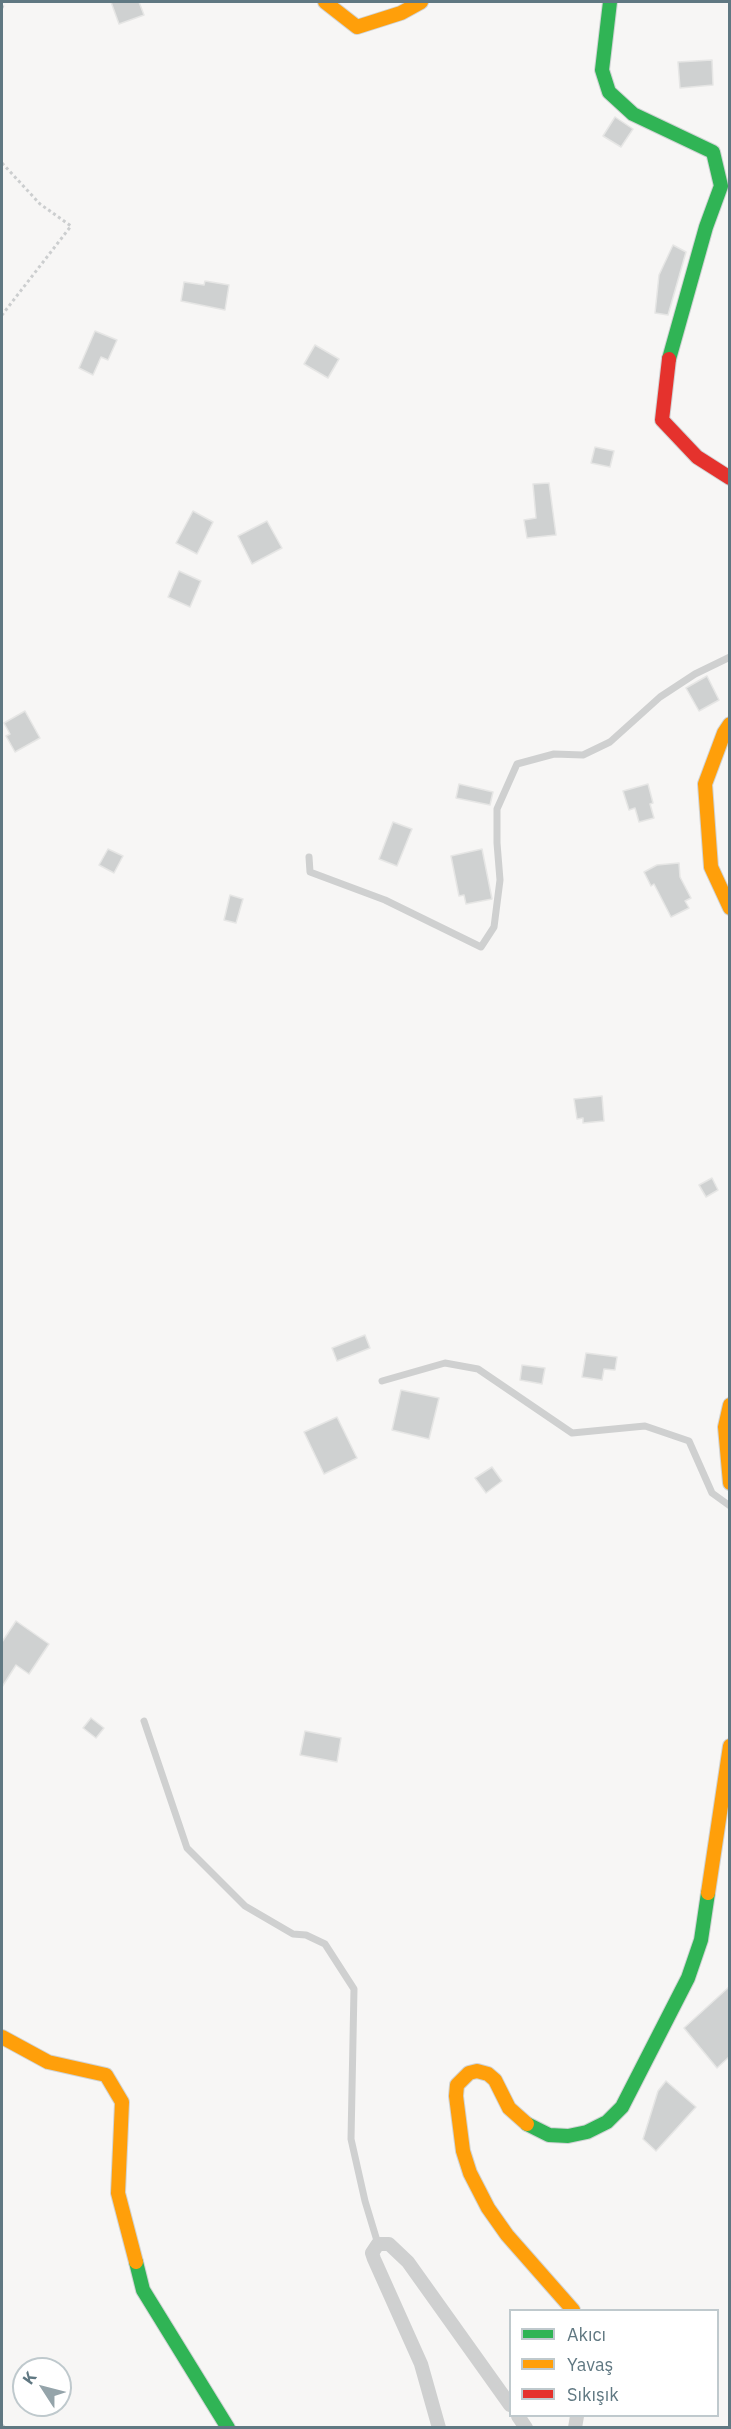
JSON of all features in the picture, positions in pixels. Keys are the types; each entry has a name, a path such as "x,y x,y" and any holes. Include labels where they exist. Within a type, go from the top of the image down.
{"street":[{"path":"324,2 357,27 401,13 421,2"},
{"path":"610,2 602,70 609,93 633,114 712,152 721,186 706,227 670,353 662,420 698,457 729,478"},
{"path":"729,724 705,784 711,867 729,908"},
{"path":"729,1405 725,1427 729,1483"},
{"path":"572,2309 507,2235 488,2208 470,2173 463,2151 456,2096 457,2085 470,2073 477,2071 488,2074 495,2080 509,2108 521,2121 549,2135 568,2136 587,2132 607,2122 622,2107 688,1978 701,1940 729,1746"},
{"path":"2,2037 48,2062 106,2075 122,2102 118,2193 143,2290 228,2427"},
{"path":"440,2427 421,2364 374,2259 372,2253 378,2244 389,2244 408,2262 509,2404"}],"lane":[{"path":"309,857 310,872 385,900 481,947 494,927 500,880 497,809 517,764 554,754 584,755 610,742 660,698 695,675 729,657"},
{"path":"382,1381 446,1363 478,1369 572,1433 645,1426 689,1441 712,1493 729,1506"},
{"path":"144,1720 187,1848 245,1906 292,1934 306,1935 325,1944 342,1967 354,1989 351,2139 364,2201 378,2244"}],"path":[{"path":"2,8 4,2"},
{"path":"2,163 40,204 71,226 2,315"}],"building":[{"path":"111,2 139,2 144,15 119,24"},
{"path":"712,60 713,85 680,88 678,62"},
{"path":"615,117 633,129 621,147 603,136"},
{"path":"673,245 686,252 668,315 655,313 659,275"},
{"path":"205,281 229,285 225,310 181,301 184,282 204,285"},
{"path":"95,331 117,340 108,360 101,357 93,375 79,368"},
{"path":"315,345 339,359 328,378 304,364"},
{"path":"595,447 614,451 610,467 591,463"},
{"path":"549,483 556,535 527,538 524,520 536,518 533,484"},
{"path":"193,511 213,522 197,554 176,543"},
{"path":"267,521 282,548 252,564 238,536"},
{"path":"179,571 201,581 190,607 168,597"},
{"path":"707,676 719,700 699,711 686,688"},
{"path":"25,711 40,738 15,752 6,736 10,734 4,723"},
{"path":"459,784 493,792 490,805 456,798"},
{"path":"648,784 654,818 639,822 635,808 629,810 623,791"},
{"path":"393,822 412,829 397,866 379,859"},
{"path":"108,849 123,856 114,873 99,865"},
{"path":"482,849 492,899 466,904 464,895 459,896 451,856"},
{"path":"679,863 680,877 691,898 685,901 689,908 671,917 654,884 651,886 644,872 657,865"},
{"path":"230,895 243,899 236,923 224,920"},
{"path":"602,1096 604,1121 583,1123 583,1118 577,1119 574,1099"},
{"path":"712,1178 718,1190 706,1197 699,1185"},
{"path":"365,1335 370,1348 337,1361 332,1348"},
{"path":"586,1353 617,1357 615,1370 604,1369 602,1380 582,1377"},
{"path":"522,1365 545,1368 542,1384 520,1380"},
{"path":"401,1390 439,1398 429,1439 392,1430"},
{"path":"337,1417 357,1458 324,1474 304,1432"},
{"path":"492,1467 502,1481 486,1493 475,1478"},
{"path":"16,1621 49,1644 29,1674 16,1665 2,1687 2,1642"},
{"path":"91,1718 104,1728 96,1738 83,1728"},
{"path":"305,1731 341,1738 337,1762 300,1755"},
{"path":"729,1987 729,2057 717,2068 684,2028"},
{"path":"666,2081 696,2107 656,2151 643,2139 658,2091"}],"traffic: fast":[{"path":"610,2 602,70 609,92 633,114 713,152 721,186 706,227 669,359"},
{"path":"527,2124 549,2135 568,2136 587,2132 607,2122 622,2107 688,1978 701,1940 708,1893"},
{"path":"136,2262 143,2290 228,2428"}],"traffic: slow":[{"path":"325,2 357,27 401,13 421,2"},
{"path":"730,724 724,733 705,784 711,867 730,908"},
{"path":"730,1405 725,1427 730,1483"},
{"path":"708,1893 730,1746"},
{"path":"2,2037 48,2062 106,2075 122,2102 118,2193 136,2262"},
{"path":"527,2124 509,2108 495,2080 488,2074 477,2071 469,2073 457,2085 456,2096 463,2151 470,2173 488,2208 507,2235 572,2309"}],"traffic: jam":[{"path":"669,359 662,420 697,457 730,478"}]}
